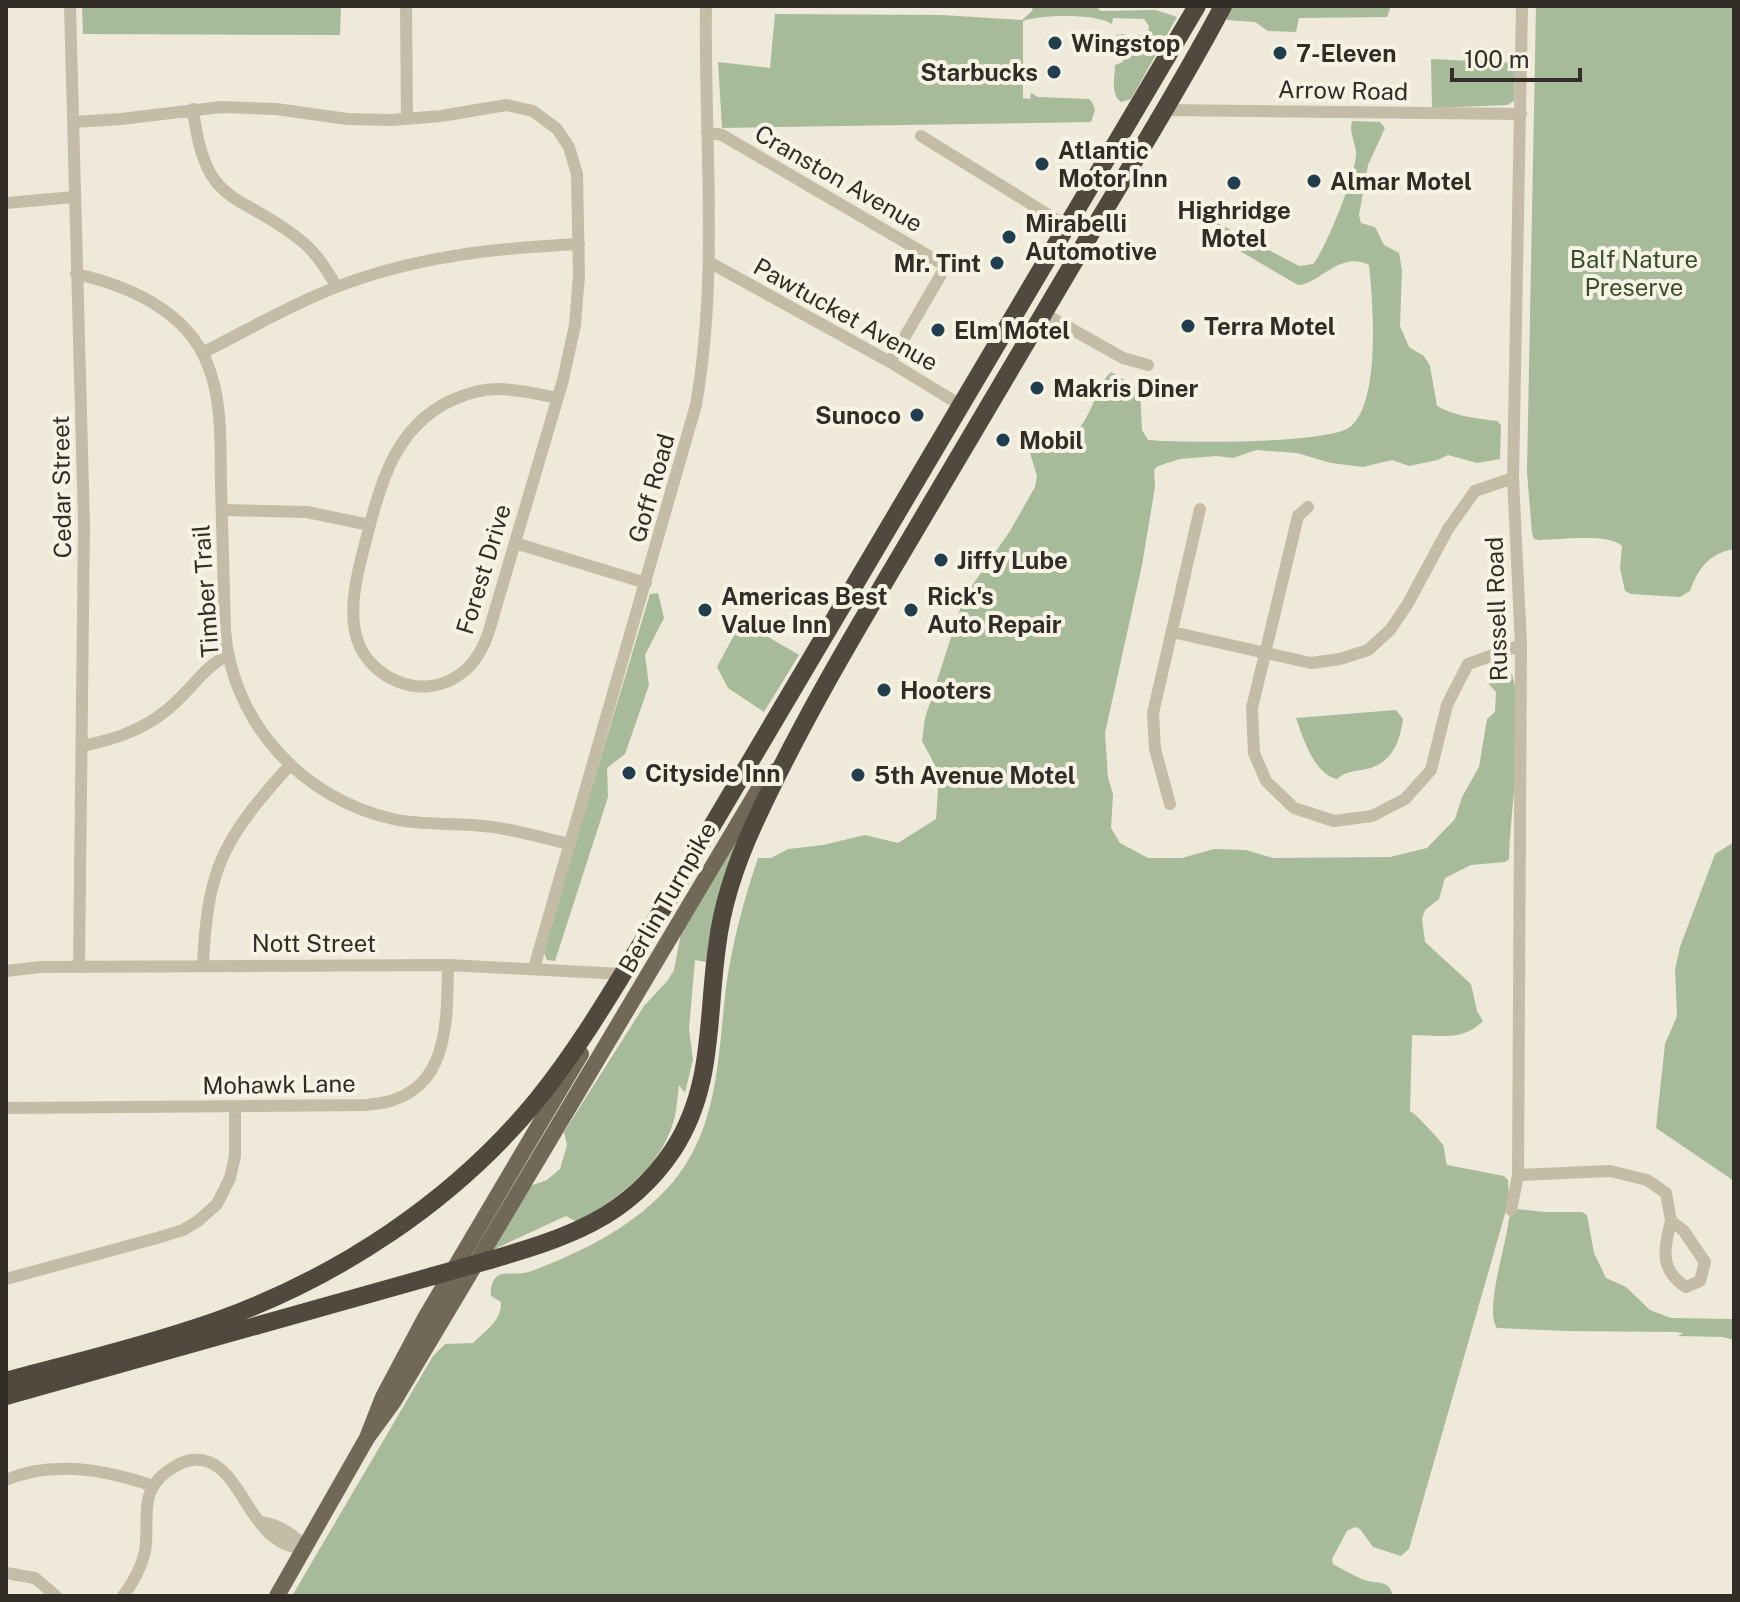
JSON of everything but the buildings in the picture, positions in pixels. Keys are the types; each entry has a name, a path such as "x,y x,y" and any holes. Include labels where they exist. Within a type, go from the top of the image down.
{"highway":[{"name":"Berlin Turnpike","path":"623,974 1197,6"},
{"name":"Berlin Turnpike","path":"787,758 866,613 1223,6"},
{"path":"1136,111 1164,110"},
{"path":"962,406 981,418"},
{"path":"6,1396 562,1238 604,1218 630,1199 652,1177 680,1139 699,1096 706,1066 716,956 727,897 750,834 787,758"},
{"path":"6,1381 230,1315 318,1275 385,1236 458,1180 525,1113 563,1065 623,974"}],"main road":[{"name":"Berlin Turnpike","path":"277,1596 367,1438 394,1401 758,790 787,758"},
{"path":"623,974 649,976"},
{"name":"Berlin Turnpike","path":"367,1438 383,1397 415,1334 611,1002 623,974"}],"street":[{"name":"Cedar Street","path":"70,6 84,515 79,967"},
{"path":"406,6 407,119"},
{"name":"Goff Road","path":"534,968 697,400 707,328 709,262 706,6"},
{"name":"Russell Road","path":"1511,1210 1518,1175 1521,645 1513,478 1522,6"},
{"name":"Forest Drive","path":"73,122 193,109 261,108 347,119 407,119 506,105 525,108 542,116 566,142 574,160 578,184 576,315 557,398 488,634 476,658 452,680 433,686 416,686 400,683 380,673 365,656 357,638 354,606 370,525 385,475 396,452 416,425 431,413 465,395 486,389 509,389 557,398"},
{"path":"193,109 200,153 218,186 236,202 302,241 318,258 337,287"},
{"name":"Arrow Road","path":"1164,110 1521,114"},
{"name":"Cranston Avenue","path":"707,132 722,135 946,266 890,362"},
{"path":"921,136 1068,227"},
{"path":"6,203 74,197"},
{"path":"202,353 337,287 402,267 506,248 579,244"},
{"name":"Pawtucket Avenue","path":"709,262 890,362 962,406"},
{"name":"Timber Trail","path":"76,274 121,286 148,300 184,330 202,353 210,372 217,402 228,655 249,711 269,742 290,765 335,798 380,816 413,822 494,827 569,844"},
{"path":"1043,313 1123,358 1148,365"},
{"path":"1172,632 1311,663 1340,659 1368,650 1390,630 1407,605 1454,519 1475,491 1513,478"},
{"path":"1308,507 1298,516 1252,708 1254,753 1266,781 1294,808 1334,821 1372,816 1405,799 1431,770 1447,705 1468,664 1521,645"},
{"path":"1170,804 1155,749 1153,713 1200,509"},
{"path":"222,510 307,512 370,525"},
{"path":"515,543 646,583"},
{"path":"82,746 119,737 147,724 176,702 207,667 228,655"},
{"path":"203,966 206,914 220,859 244,817 290,765"},
{"name":"Nott Street","path":"6,971 79,967 448,965 623,974"},
{"name":"Mohawk Lane","path":"6,1108 373,1105 392,1100 408,1093 428,1075 443,1047 447,1026 448,965"},
{"path":"6,1279 165,1236 198,1221 217,1204 230,1178 235,1156 235,1106"},
{"path":"1518,1175 1610,1171 1647,1180 1666,1193 1671,1221 1665,1244 1666,1264 1673,1279 1686,1287 1700,1281 1705,1262 1683,1230 1671,1221"},
{"path":"123,1596 144,1557 146,1504 153,1486 177,1465 191,1460 206,1461 221,1468 230,1476 248,1509 266,1532 294,1548 305,1548"},
{"path":"6,1480 35,1471 72,1469 153,1486"},
{"path":"6,1573 35,1578 56,1596"}],"green space":[{"path":"82,6 341,6 340,35 83,34"},
{"path":"1033,6 1095,6 1101,11 1156,10 1177,17 1131,99 1121,102 1115,95 1114,85 1115,65 1123,62 1122,37 1115,35 1124,34 1125,42 1136,41 1136,35 1148,35 1149,26 1144,19 1113,18 1112,24 1093,18 1068,16 1023,21 1023,98 1030,99 1031,93 1038,97 1089,99 1095,110 1091,122 722,128 718,62 770,68 775,14 942,15 1022,20"},
{"path":"1231,6 1391,6 1387,17 1299,18 1296,32 1268,31 1255,22 1227,20"},
{"name":"Balf Nature Preserve","path":"1536,6 1734,6 1734,549 1718,554 1706,563 1690,591 1680,597 1625,591 1620,568 1622,546 1616,542 1595,538 1540,540 1534,539 1532,533 1527,472"},
{"path":"1431,59 1515,63 1514,101 1507,105 1432,108"},
{"path":"1352,121 1380,122 1385,128 1368,165 1359,215 1361,223 1375,227 1384,245 1399,253 1402,270 1400,326 1409,347 1424,356 1430,366 1437,406 1459,415 1497,421 1501,425 1500,459 1477,463 1448,455 1409,466 1392,460 1363,467 1331,463 1297,453 1256,450 1233,458 1180,459 1158,466 1154,470 1155,487 1142,565 1105,733 1108,778 1113,794 1111,828 1120,843 1148,858 1182,858 1214,849 1246,850 1273,858 1390,857 1427,848 1455,819 1462,797 1479,767 1487,719 1495,712 1496,692 1488,683 1492,673 1512,674 1518,716 1509,859 1471,865 1445,878 1439,899 1425,910 1422,919 1425,942 1471,984 1477,1011 1483,1021 1459,1035 1412,1035 1410,1111 1443,1145 1447,1165 1504,1176 1508,1180 1509,1200 1409,1549 1401,1556 1373,1547 1355,1527 1347,1531 1332,1559 1333,1564 1367,1581 1385,1584 1393,1596 292,1596 433,1356 445,1344 473,1343 496,1320 501,1302 491,1293 497,1277 529,1272 606,1236 657,1199 687,1162 708,1115 714,1090 732,954 758,858 771,858 788,849 865,835 898,843 936,819 939,773 922,741 925,718 964,597 1010,531 1035,487 1037,476 1030,453 1045,436 1069,435 1078,429 1111,372 1140,389 1142,430 1148,440 1221,442 1314,437 1350,427 1360,414 1367,396 1373,350 1369,265 1359,262 1340,264 1298,285 1209,233 1203,226 1207,219 1212,220 1299,266 1313,264 1332,227 1352,175 1356,152"},
{"path":"658,593 664,618 645,655 649,685 625,754 607,768 608,797 555,961 547,960 543,950 650,594"},
{"path":"746,624 799,655 764,712 728,688 717,667 739,626"},
{"path":"1396,710 1403,719 1400,736 1389,757 1376,766 1337,779 1329,776 1316,763 1296,718"},
{"path":"754,807 709,940 706,962 695,960 689,1029 693,1059 685,1093 679,1085 674,1119 658,1155 621,1193 577,1222 566,1216 486,1253 530,1186 547,1180 560,1169 567,1145 564,1132 644,1006 674,970 682,928"},
{"path":"1734,842 1734,1181 1656,1128 1665,1044 1677,1016 1675,970 1680,947 1715,854"},
{"path":"1516,1209 1582,1212 1587,1215 1594,1253 1606,1278 1626,1287 1650,1310 1671,1318 1734,1319 1734,1340 1678,1336 1683,1333 1675,1332 1497,1328 1493,1307 1495,1292 1509,1218"}],"place":[{"name":"Wingstop","path":"1055,43"},
{"name":"7-Eleven","path":"1280,53"},
{"name":"Starbucks","path":"1054,72"},
{"name":"Atlantic Motor Inn","path":"1042,164"},
{"name":"Almar Motel","path":"1314,181"},
{"name":"Highridge Motel","path":"1234,183"},
{"name":"Mirabelli Automotive","path":"1009,237"},
{"name":"Mr. Tint","path":"997,263"},
{"name":"Terra Motel","path":"1188,326"},
{"name":"Elm Motel","path":"938,330"},
{"name":"Makris Diner","path":"1037,388"},
{"name":"Sunoco","path":"917,415"},
{"name":"Mobil","path":"1003,440"},
{"name":"Jiffy Lube","path":"941,560"},
{"name":"Americas Best Value Inn","path":"705,610"},
{"name":"Rick's Auto Repair","path":"911,610"},
{"name":"Hooters","path":"884,690"},
{"name":"Cityside Inn","path":"629,773"},
{"name":"5th Avenue Motel","path":"858,775"}]}
